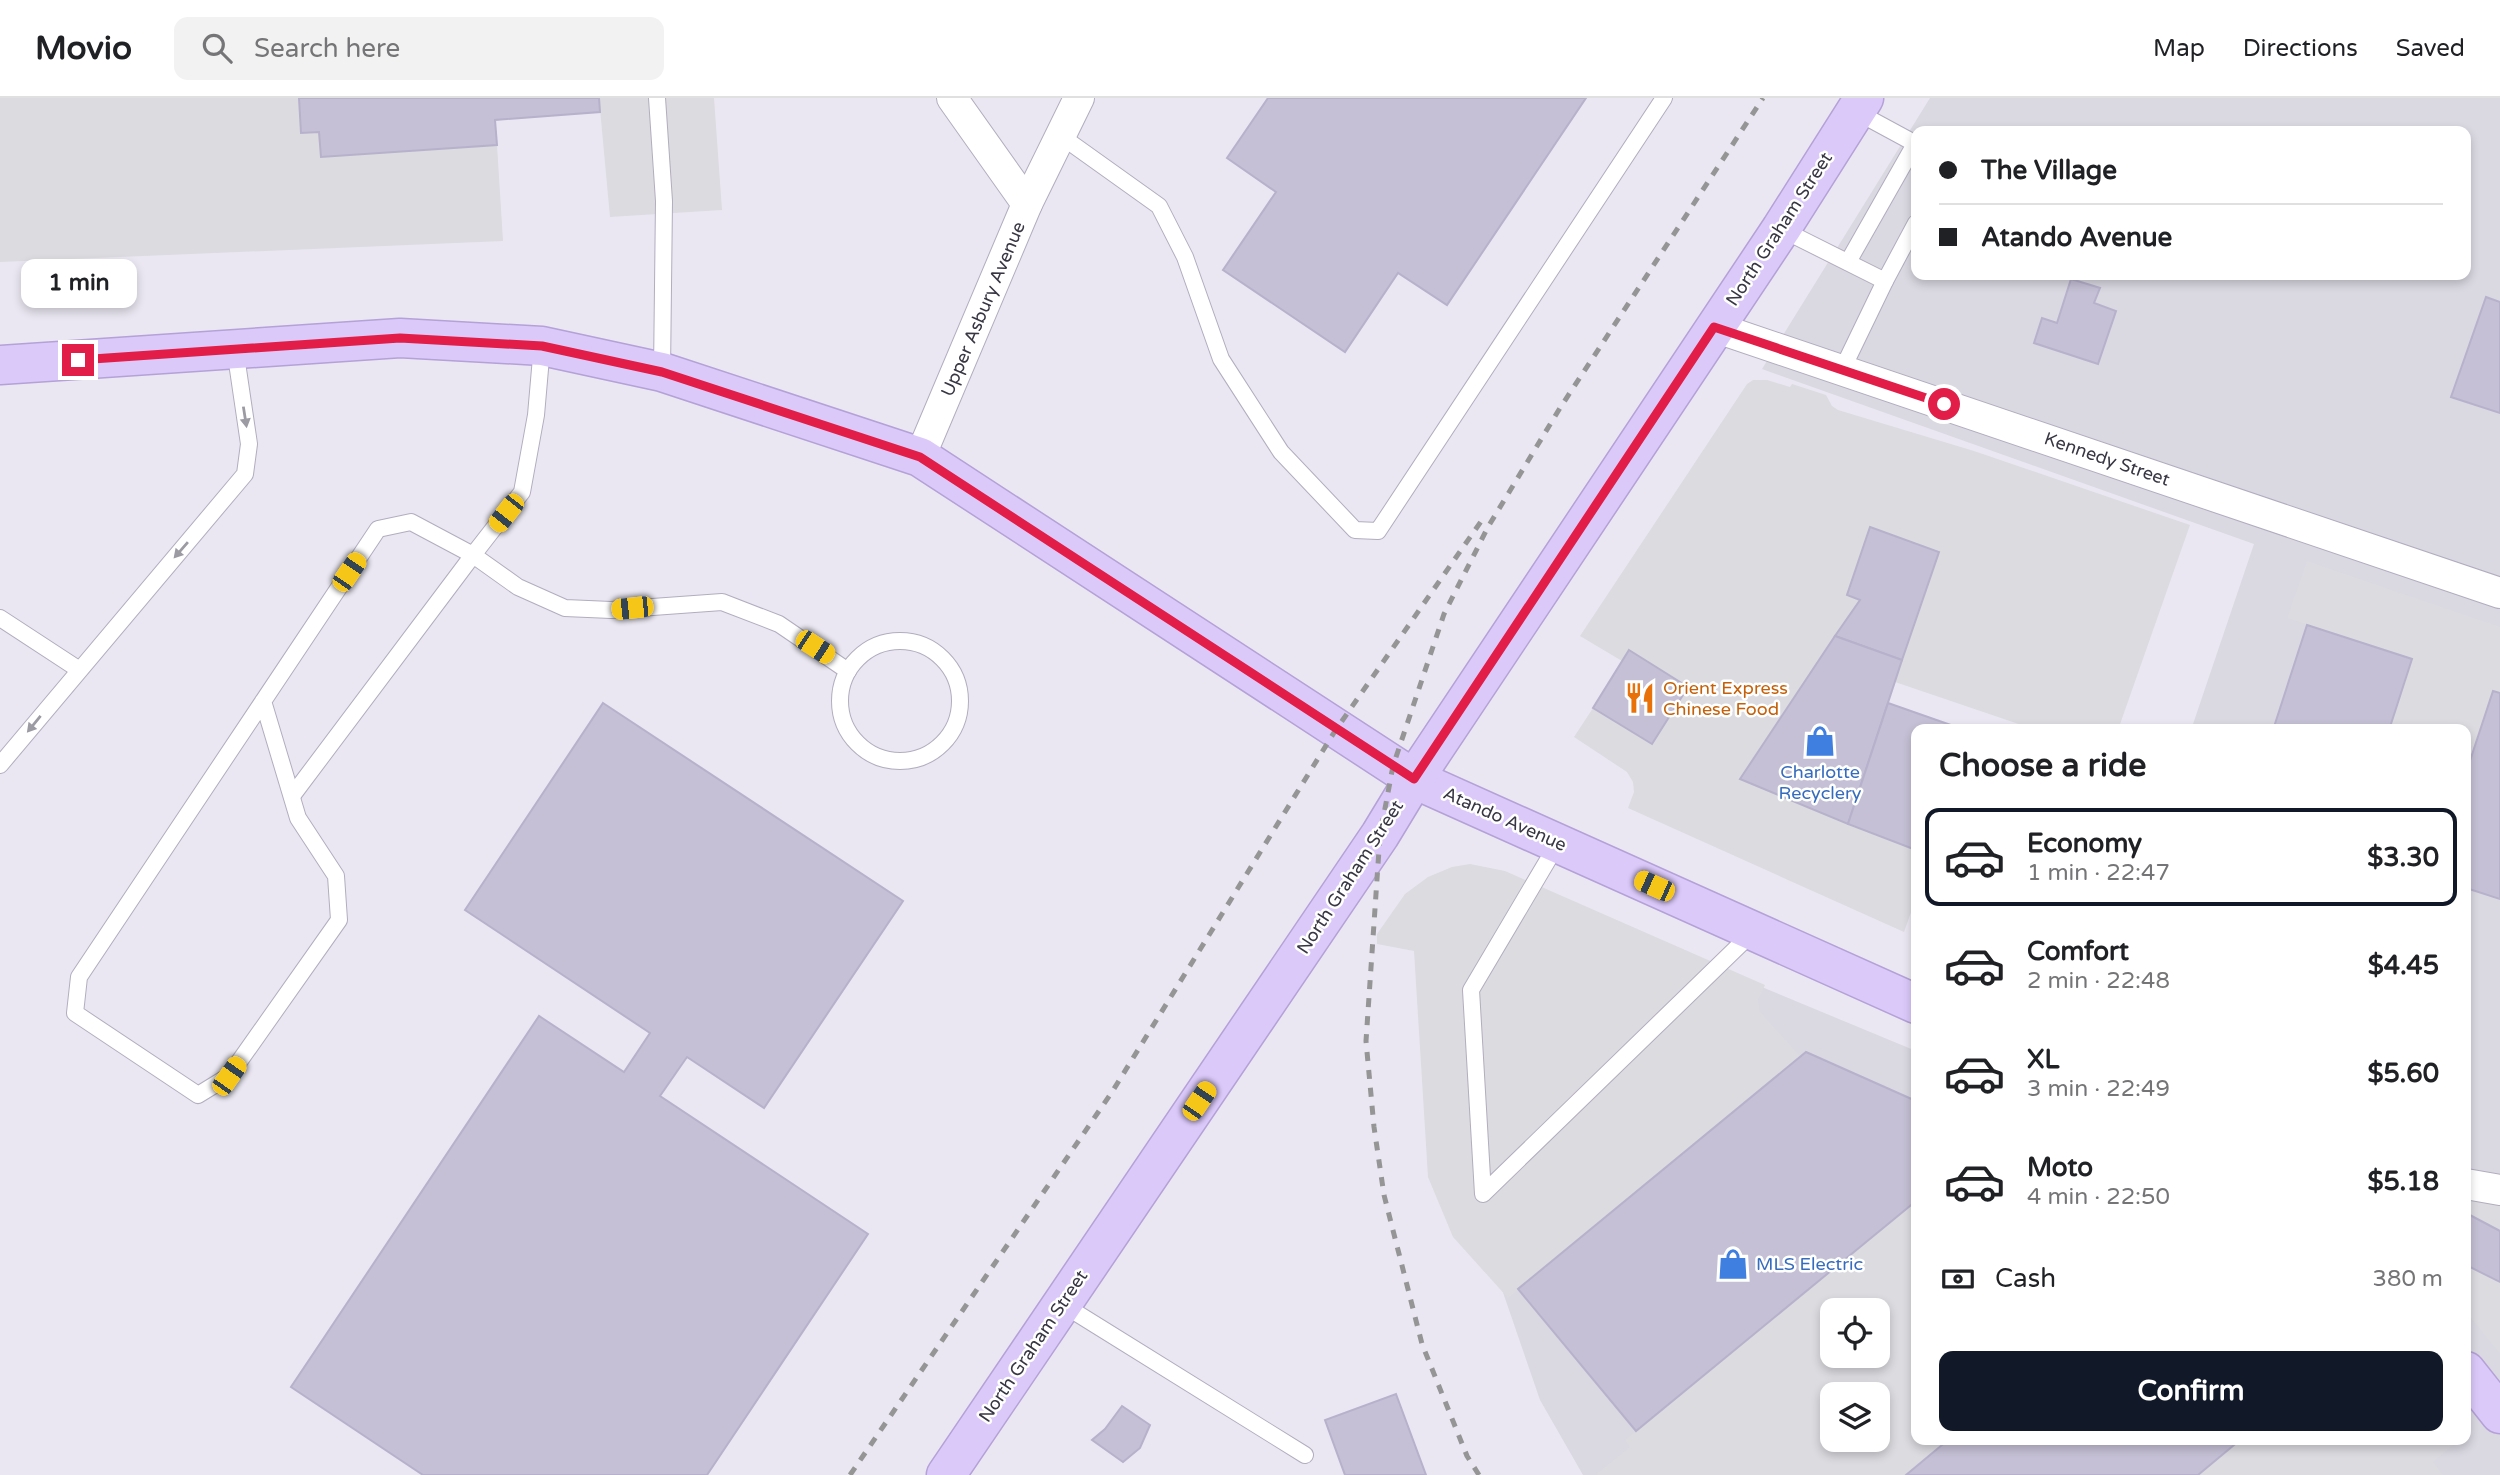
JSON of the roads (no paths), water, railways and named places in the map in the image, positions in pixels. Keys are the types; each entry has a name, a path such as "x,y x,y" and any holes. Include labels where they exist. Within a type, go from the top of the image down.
{"main road":[{"name":"North Graham Street","path":"946,1475 1380,835 1414,779 1782,229 1859,105"},
{"name":"Atando Avenue","path":"0,365 400,338 542,346 662,372 920,457 1414,779 1911,1002"},
{"path":"2471,1377 2500,1414"}],"street":[{"name":"Upper Asbury Avenue","path":"920,457 1027,204 951,98"},
{"path":"1027,204 1079,98"},
{"name":"Kennedy Street","path":"1714,327 2500,593"},
{"path":"2471,1185 2500,1190"}],"lane":[{"path":"657,98 664,201 662,372"},
{"path":"1060,136 1159,206 1185,257 1221,359 1281,452 1355,530 1378,531 1664,98"},
{"path":"1859,105 1911,141"},
{"path":"1848,262 1911,153"},
{"path":"1782,229 1885,281"},
{"path":"1842,370 1911,232"},
{"path":"292,796 522,492 536,415 542,346"},
{"path":"3,755 245,474 250,444 235,349"},
{"path":"263,701 298,818 335,876 339,920 229,1076 198,1095 75,1013 79,976 378,528 411,522 473,555 518,587 565,608 611,610 722,602 779,624 848,671"},
{"path":"0,618 78,669"},
{"path":"903,641 923,646 940,656 953,672 959,692 959,712 953,731 940,746 924,756 905,761 885,760 868,752 853,739 843,722 839,704 848,671 865,652 883,643 903,641"},
{"path":"1558,843 1471,990 1483,1194 1754,931"},
{"path":"1062,1304 1305,1455"}],"railway":[{"path":"1479,1475 1467,1456 1422,1344 1384,1195 1374,1127 1366,1041 1380,835 1393,766 1444,614 1488,527 1560,408 1763,98"},
{"path":"850,1475 1112,1092 1335,731 1482,520"}],"place":[{"name":"Orient Express Chinese Food","path":"1640,698"},
{"name":"Charlotte Recyclery","path":"1820,741"},
{"name":"MLS Electric","path":"1733,1264"}]}
